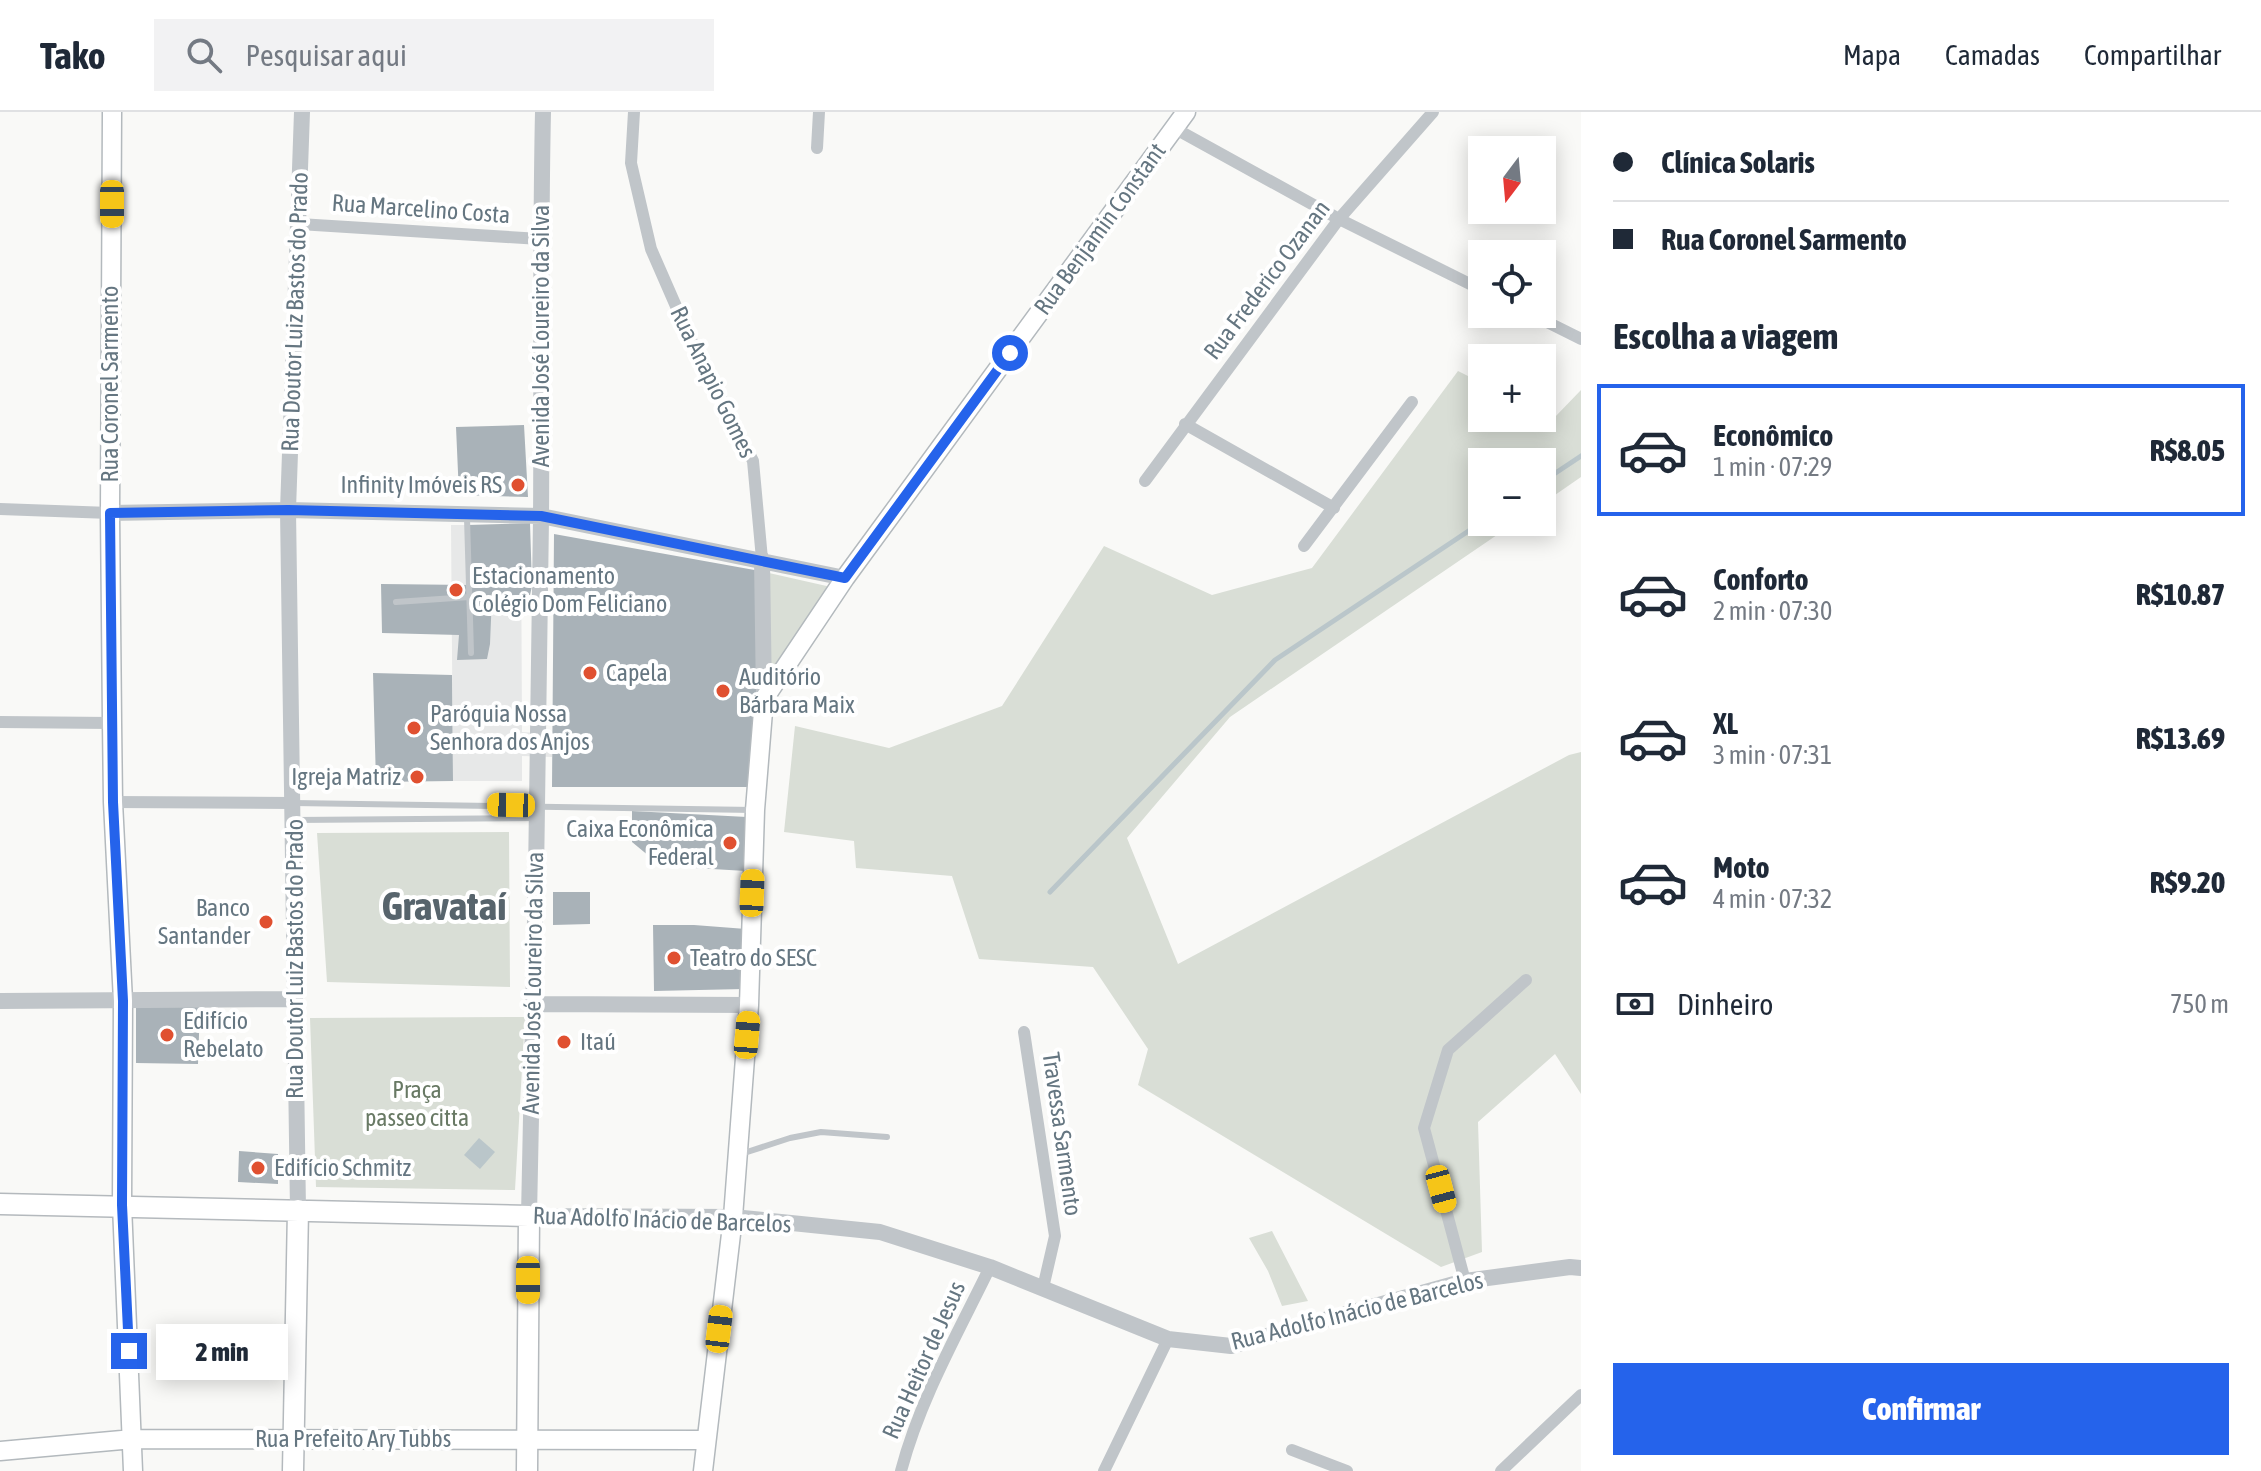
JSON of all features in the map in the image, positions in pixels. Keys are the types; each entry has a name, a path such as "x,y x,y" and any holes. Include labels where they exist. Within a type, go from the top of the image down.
{"main road":[{"name":"Rua Coronel Sarmento","path":"112,112 110,513 113,802 123,1001 122,1205 133,1471"},
{"name":"Rua Benjamin Constant","path":"764,699 845,578 1186,112"},
{"name":"Rua Anapio Gomes","path":"703,1471 733,1217 749,1005 755,810 764,699"},
{"name":"Rua Adolfo Inácio de Barcelos","path":"0,1204 529,1216"},
{"name":"Rua Doutor Luiz Bastos do Prado","path":"293,1471 298,1210"},
{"name":"Avenida José Loureiro da Silva","path":"527,1471 529,1216"},
{"name":"Rua Prefeito Ary Tubbs","path":"0,1451 133,1439 706,1440"}],"street":[{"name":"Rua Doutor Luiz Bastos do Prado","path":"298,1210 288,510 302,112"},
{"name":"Avenida José Loureiro da Silva","path":"529,1216 541,516 543,112"},
{"name":"Rua Anapio Gomes","path":"634,112 631,163 651,249 689,336 753,461 762,559 764,699"},
{"path":"817,148 819,112"},
{"name":"Rua Frederico Ozanan","path":"1145,481 1339,219 1433,112"},
{"path":"1174,128 1339,219 1468,283"},
{"name":"Rua Marcelino Costa","path":"299,224 540,239"},
{"path":"1556,326 1581,339"},
{"path":"1304,546 1412,402"},
{"path":"1185,424 1334,508"},
{"path":"0,509 110,513 288,510 541,516 845,578"},
{"path":"0,722 112,723"},
{"path":"113,802 294,812"},
{"path":"1465,1281 1424,1128 1448,1050 1526,980"},
{"path":"0,1001 294,999"},
{"path":"534,1004 749,1005"},
{"name":"Travessa Sarmento","path":"1024,1032 1055,1236 1043,1288"},
{"name":"Rua Adolfo Inácio de Barcelos","path":"529,1216 733,1217 880,1232 990,1267 1168,1339 1231,1346 1465,1281 1581,1268"},
{"name":"Rua Heitor de Jesus","path":"901,1471 932,1387 990,1267"},
{"path":"1104,1471 1168,1339"},
{"path":"1501,1471 1581,1395"},
{"path":"1292,1450 1347,1471"}],"lane":[{"path":"467,514 471,653"},
{"path":"396,602 469,597"},
{"path":"294,812 755,810"},
{"path":"294,812 536,812"},
{"path":"737,1155 821,1132 887,1137"}],"shaded area":[{"path":"451,525 521,525 522,732 552,734 552,757 522,756 522,781 453,781"},
{"path":"479,1138 495,1152 480,1169 464,1155"}],"green space":[{"path":"1458,371 1468,376 1468,432 1556,432 1556,416 1581,390 1581,477 1556,494 1556,448 1468,448 1468,536 1495,536 1230,717 1127,838 1178,964 1569,755 1581,752 1581,1094 1555,1054 1478,1122 1482,1252 1441,1267 1138,1085 1148,1049 1093,967 979,959 952,876 856,868 854,841 784,832 795,726 889,748 1002,706 1104,546 1212,595 1312,568"},
{"path":"769,573 831,587 771,676"},
{"path":"509,832 510,987 327,982 317,833"},
{"name":"Praça passeo citta","path":"525,1017 515,1190 316,1187 310,1018"},
{"path":"1272,1231 1308,1301 1282,1306 1268,1271 1249,1238"}],"building":[{"path":"524,425 528,497 459,495 456,427"},
{"name":"Estacionamento Colégio Dom Feliciano","path":"530,523 530,595 492,595 487,659 457,660 459,635 382,633 381,584 469,585 468,525"},
{"path":"554,534 760,571 753,787 552,787"},
{"name":"Paróquia Nossa Senhora dos Anjos","path":"373,673 452,675 453,781 376,782"},
{"path":"632,811 747,817 746,871 661,866 632,842"},
{"path":"553,892 590,892 590,924 553,925"},
{"path":"653,925 746,929 744,989 654,991"},
{"name":"Edifício Rebelato","path":"136,1006 200,1006 198,1064 136,1063"},
{"name":"Edifício Schmitz","path":"239,1151 278,1154 278,1184 238,1182"}],"waterway":[{"path":"1556,473 1581,456"},
{"path":"1050,892 1275,660 1468,531"}],"place":[{"name":"Infinity Imóveis RS","path":"518,485"},
{"name":"Estacionamento Colégio Dom Feliciano","path":"456,590"},
{"name":"Capela","path":"590,673"},
{"name":"Auditório Bárbara Maix","path":"723,691"},
{"name":"Paróquia Nossa Senhora dos Anjos","path":"414,728"},
{"name":"Igreja Matriz","path":"417,777"},
{"name":"Caixa Econômica Federal","path":"730,843"},
{"name":"Banco Santander","path":"266,922"},
{"name":"Teatro do SESC","path":"674,958"},
{"name":"Edifício Rebelato","path":"167,1035"},
{"name":"Itaú","path":"564,1042"},
{"name":"Edifício Schmitz","path":"258,1168"}],"district":[{"name":"Gravataí","path":"444,906"}],"route":[{"path":"129,1351 122,1205 123,1001 113,802 110,513 288,510 541,516 845,578 1010,353"}]}
